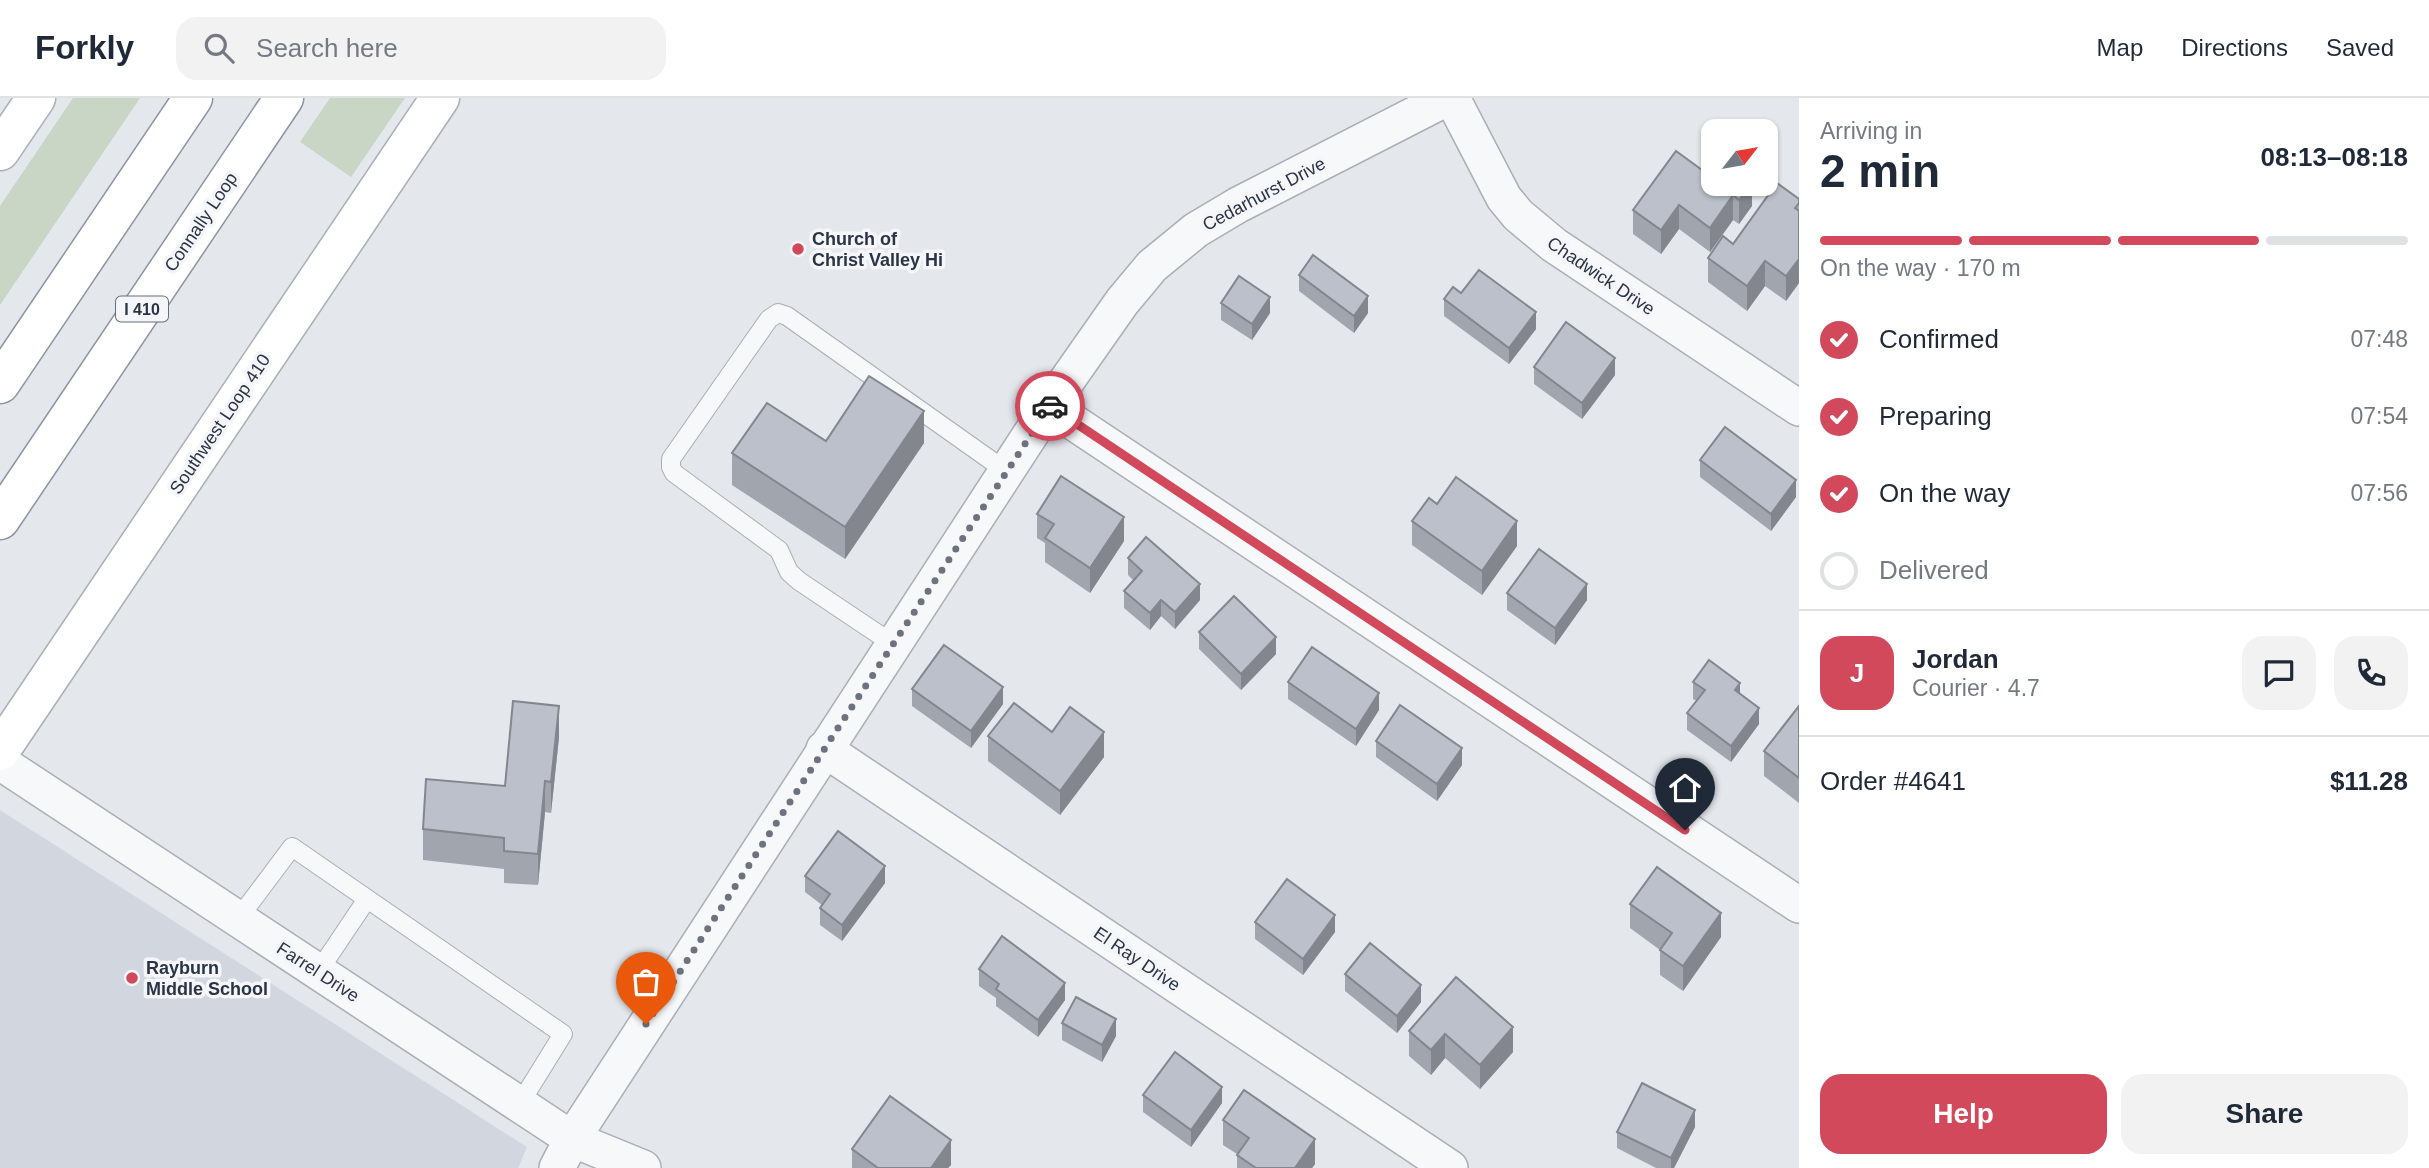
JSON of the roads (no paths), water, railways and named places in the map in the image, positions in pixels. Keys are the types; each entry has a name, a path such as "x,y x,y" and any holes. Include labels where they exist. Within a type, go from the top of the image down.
{"main road":[{"path":"0,151 36,98"},
{"path":"0,384 193,98"},
{"name":"Connally Loop","path":"0,520 284,98"},
{"name":"Southwest Loop 410","path":"0,751 440,98"}],"street":[{"name":"Cedarhurst Drive","path":"564,1154 1006,471 1122,302 1152,267 1196,230 1238,205 1450,98"},
{"name":"Chadwick Drive","path":"1450,98 1504,198 1518,215 1554,245 1799,408"},
{"path":"1049,406 1799,905"},
{"name":"El Ray Drive","path":"824,749 1450,1168"},
{"name":"Farrel Drive","path":"0,762 519,1105 564,1154 643,1168"}],"lane":[{"path":"893,644 799,581 789,572 779,550 674,473 671,459 769,319 778,313 787,316 1006,471"},
{"path":"238,919 292,847 563,1034 519,1105"},
{"path":"318,972 367,899"}],"place":[{"name":"Church of Christ Valley Hi","path":"798,249"},
{"name":"Rayburn Middle School","path":"132,978"}]}
